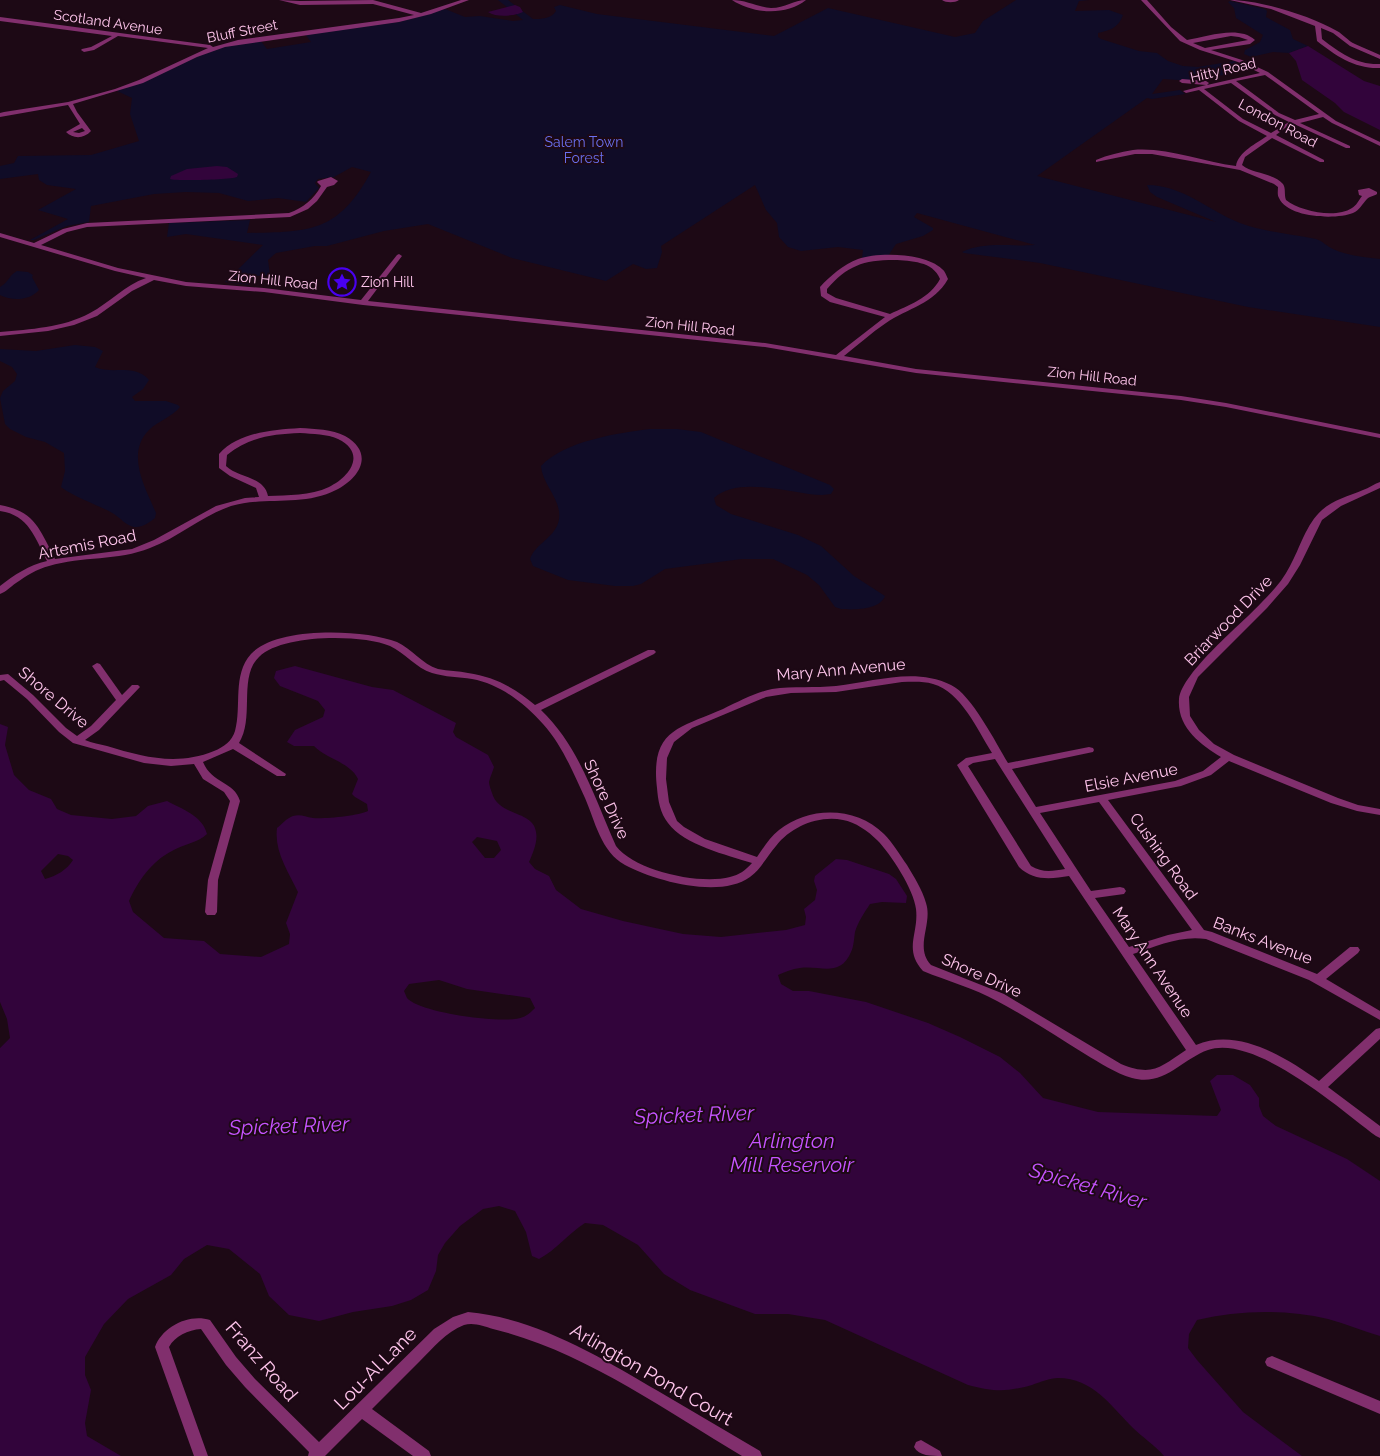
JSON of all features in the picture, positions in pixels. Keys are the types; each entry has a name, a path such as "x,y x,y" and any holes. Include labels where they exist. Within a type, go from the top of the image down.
{"street":[{"path":"282,0 300,3 373,2 422,15"},
{"name":"Bluff Street","path":"0,115 70,103 146,80 213,48 238,42 391,21 422,15 466,0"},
{"path":"735,0 757,8 773,9 792,6 803,0"},
{"path":"945,0 956,0"},
{"path":"1144,0 1170,29 1186,42 1240,61 1266,73 1288,87 1323,115 1380,144"},
{"path":"1234,0 1278,9 1335,32 1352,45 1380,57"},
{"name":"Scotland Avenue","path":"0,19 213,48"},
{"path":"1318,25 1319,40 1325,45 1357,65 1365,67 1380,66"},
{"path":"1186,42 1235,34 1247,36 1252,40 1202,49"},
{"path":"84,50 117,35"},
{"name":"Hitty Road","path":"1186,91 1266,73"},
{"path":"1232,80 1269,108 1293,122 1348,148"},
{"path":"1182,81 1217,84"},
{"name":"London Road","path":"1200,88 1241,120 1322,161"},
{"path":"70,103 83,125"},
{"path":"1241,168 1239,162 1243,156 1271,136 1293,122 1323,115"},
{"path":"1098,161 1121,153 1149,151 1241,168 1277,182 1281,186 1281,196 1285,203 1310,213 1331,215 1350,212 1360,206 1367,195"},
{"path":"35,245 65,230 87,225 290,215 299,212 316,199 325,185"},
{"name":"Zion Hill Road","path":"0,235 117,270 186,284 264,290 363,303 764,345 916,371 1181,398 1226,405 1380,436"},
{"path":"363,303 399,256"},
{"path":"838,358 891,317 916,305 937,290 944,279 942,272 927,263 912,259 865,260 853,265 823,289 824,294 833,300 891,317"},
{"path":"0,334 71,324 94,314 152,278"},
{"name":"Artemis Road","path":"0,591 24,574 52,562 106,557 136,550 163,540 225,505 240,501 300,498 334,488 345,481 355,470 358,463 356,452 351,445 338,438 305,430 274,431 250,437 236,443 223,454 222,466 233,476 256,484 264,492 264,499"},
{"name":"Briarwood Drive","path":"1380,485 1367,493 1325,511 1318,520 1298,562 1285,582 1215,654 1186,688 1183,702 1188,721 1203,740 1227,757 1345,804 1380,812"},
{"path":"0,508 17,511 24,515 52,562"},
{"name":"Shore Drive","path":"2,676 30,697 66,733 77,740 144,761 169,764 198,761 228,749 233,744 241,729 244,678 252,659 260,650 288,640 341,635 371,637 385,641 397,646 424,666 436,671 494,681 505,687 534,710 546,722 567,752 611,847 619,856 631,864 684,881 706,883 739,878 752,870 776,839 794,826 808,819 825,816 853,819 868,827 885,842 921,900 922,913 918,955 920,961 927,968 1000,997 1126,1072 1145,1076 1155,1074 1171,1068 1193,1051 1205,1046 1222,1043 1242,1046 1270,1057 1320,1087 1380,1133"},
{"path":"534,710 651,652"},
{"path":"97,666 121,700"},
{"name":"Mary Ann Avenue","path":"759,861 697,838 678,827 669,817 662,784 662,758 665,747 676,734 762,694 836,689 901,679 917,679 939,684 958,693 1072,872 1193,1051"},
{"path":"77,740 95,728 135,687"},
{"path":"233,744 281,774"},
{"path":"1006,767 1089,750"},
{"path":"998,755 965,761 963,768 1023,864 1032,873 1043,875 1072,872"},
{"name":"Elsie Avenue","path":"1034,811 1161,788 1194,779 1213,770 1227,757"},
{"path":"198,761 207,778 230,792 234,796 235,801 213,880 211,912"},
{"name":"Cushing Road","path":"1102,799 1199,932"},
{"path":"1088,895 1120,891"},
{"name":"Banks Avenue","path":"1127,952 1186,934 1199,932 1216,937 1318,979 1380,1016"},
{"path":"1318,979 1354,950"},
{"path":"1320,1087 1380,1032"},
{"name":"Lou-Al Lane","path":"317,1454 439,1333 458,1321 468,1318"},
{"name":"Arlington Pond Court","path":"468,1318 485,1320 522,1330 582,1354 755,1456"},
{"name":"Franz Road","path":"201,1456 162,1347 162,1342 167,1337 200,1322 205,1324 231,1361 250,1383 317,1454"},
{"path":"1272,1362 1380,1408"},
{"path":"362,1410 424,1456"},
{"path":"921,1447 935,1456"}],"green space":[{"name":"Salem Town Forest","path":"498,0 508,0 533,19 551,16 556,11 554,7 560,5 597,14 774,36 828,8 955,37 975,33 983,21 1016,0 1089,0 1079,1 1075,11 1109,10 1123,15 1114,28 1098,33 1098,37 1101,39 1139,51 1157,53 1168,61 1183,66 1198,67 1234,61 1242,66 1226,72 1229,74 1207,78 1194,77 1193,81 1163,79 1152,94 1180,90 1185,94 1152,99 1147,98 1037,176 1216,222 1157,197 1150,192 1147,185 1160,186 1184,194 1229,218 1249,226 1316,239 1344,253 1380,259 1380,327 1248,307 1040,263 964,253 962,252 989,245 1035,245 917,213 914,217 933,228 933,230 923,236 896,244 888,256 862,258 863,250 838,247 801,251 788,247 779,237 777,223 766,210 755,185 661,246 662,252 657,268 646,269 633,264 606,281 512,258 428,224 384,231 327,246 315,246 276,253 268,260 270,275 255,276 249,285 225,282 263,245 186,234 167,237 169,223 250,220 247,233 306,229 321,225 347,207 371,172 352,167 334,177 318,179 315,183 319,188 306,202 278,198 248,201 219,193 186,192 154,194 91,206 89,222 67,226 34,240 30,240 68,219 38,210 76,189 47,185 39,180 38,174 0,179 0,166 14,163 18,156 91,155 139,141 130,114 132,98 117,91 203,53 260,40 267,49 311,42 305,34 399,22 445,9 465,17 480,16 513,21 523,20"},
{"path":"1228,2 1265,9 1267,11 1266,17 1290,30 1293,39 1308,46 1289,53 1273,52 1251,57 1244,54 1245,50 1260,42 1263,35 1236,18 1234,8"},
{"path":"17,271 28,272 33,275 32,277 39,290 35,294 20,299 0,295 0,287"},
{"path":"75,345 95,347 103,351 95,367 137,372 149,380 143,389 132,397 135,401 166,401 180,407 149,430 142,439 138,460 140,472 156,513 155,518 143,526 134,527 129,525 114,514 61,487 65,471 64,453 45,442 26,437 10,429 5,424 0,398 3,391 15,381 17,374 12,367 0,361 0,349 36,351"},
{"path":"650,429 677,429 701,432 830,485 834,489 831,494 809,494 751,487 725,491 714,498 716,505 731,514 798,535 821,546 854,576 885,596 882,601 872,607 859,609 835,607 819,585 807,575 773,559 742,559 665,569 641,584 633,586 615,586 568,580 533,566 530,559 532,554 554,531 559,518 557,503 545,481 541,466 551,457 577,444 608,436"}],"water":[{"path":"515,5 520,7 523,12 506,16 488,12"},
{"path":"1308,46 1364,81 1380,86 1380,130 1344,112 1335,103 1302,80 1296,61 1289,53"},
{"path":"227,167 238,174 237,177 203,180 170,179 171,176 187,169"},
{"name":"Arlington Mill Reservoir","path":"295,666 372,687 393,690 456,723 453,732 456,737 488,755 494,767 489,782 496,801 508,810 523,816 534,825 536,839 534,851 529,862 535,869 549,876 556,890 581,909 623,921 683,934 721,937 786,930 805,925 804,909 815,900 817,890 814,881 815,876 836,859 847,860 889,874 896,879 907,896 906,903 882,902 870,904 856,928 851,952 841,965 829,969 800,968 791,970 778,975 781,984 793,991 809,991 866,1002 928,1023 1000,1057 1020,1073 1043,1098 1098,1112 1217,1116 1221,1110 1210,1081 1217,1075 1233,1075 1250,1085 1259,1098 1259,1106 1263,1116 1276,1126 1347,1159 1380,1181 1380,1336 1328,1319 1279,1312 1229,1314 1197,1320 1189,1334 1188,1348 1243,1412 1302,1456 1164,1456 1100,1395 1081,1383 1070,1379 1055,1378 1007,1390 986,1389 968,1385 825,1320 788,1314 755,1314 690,1290 664,1274 638,1245 603,1225 585,1223 539,1259 532,1256 526,1232 515,1211 499,1206 483,1209 460,1226 445,1243 438,1255 436,1271 428,1290 411,1300 392,1306 353,1312 319,1321 289,1315 269,1296 260,1274 229,1249 207,1245 184,1259 171,1275 128,1299 104,1324 85,1357 85,1375 91,1390 85,1423 87,1436 121,1456 0,1456 0,1048 10,1038 7,1019 0,1002 0,724 8,727 5,745 14,775 29,790 51,799 57,809 71,815 112,819 136,816 148,806 167,801 197,818 207,834 165,855 152,866 141,879 129,901 133,912 164,938 204,941 220,954 261,957 289,944 290,934 286,923 298,892 280,853 277,828 296,815 325,818 349,816 368,811 367,804 352,794 358,779 354,773 314,746 294,746 287,742 295,730 323,717 325,710 318,701 280,686 274,678 276,671","holes":["477,837 497,841 501,850 494,858 485,858 472,842","58,854 68,856 73,860 64,870 49,878 45,879 41,871","439,980 467,989 530,998 535,1008 525,1016 500,1020 445,1013 415,1003 407,998 404,991 409,984"]}],"place":[{"name":"Zion Hill","path":"342,282"}],"water label":[{"name":"Spicket River","path":"694,1115"},
{"name":"Spicket River","path":"289,1126"},
{"name":"Spicket River","path":"1088,1186"}]}
